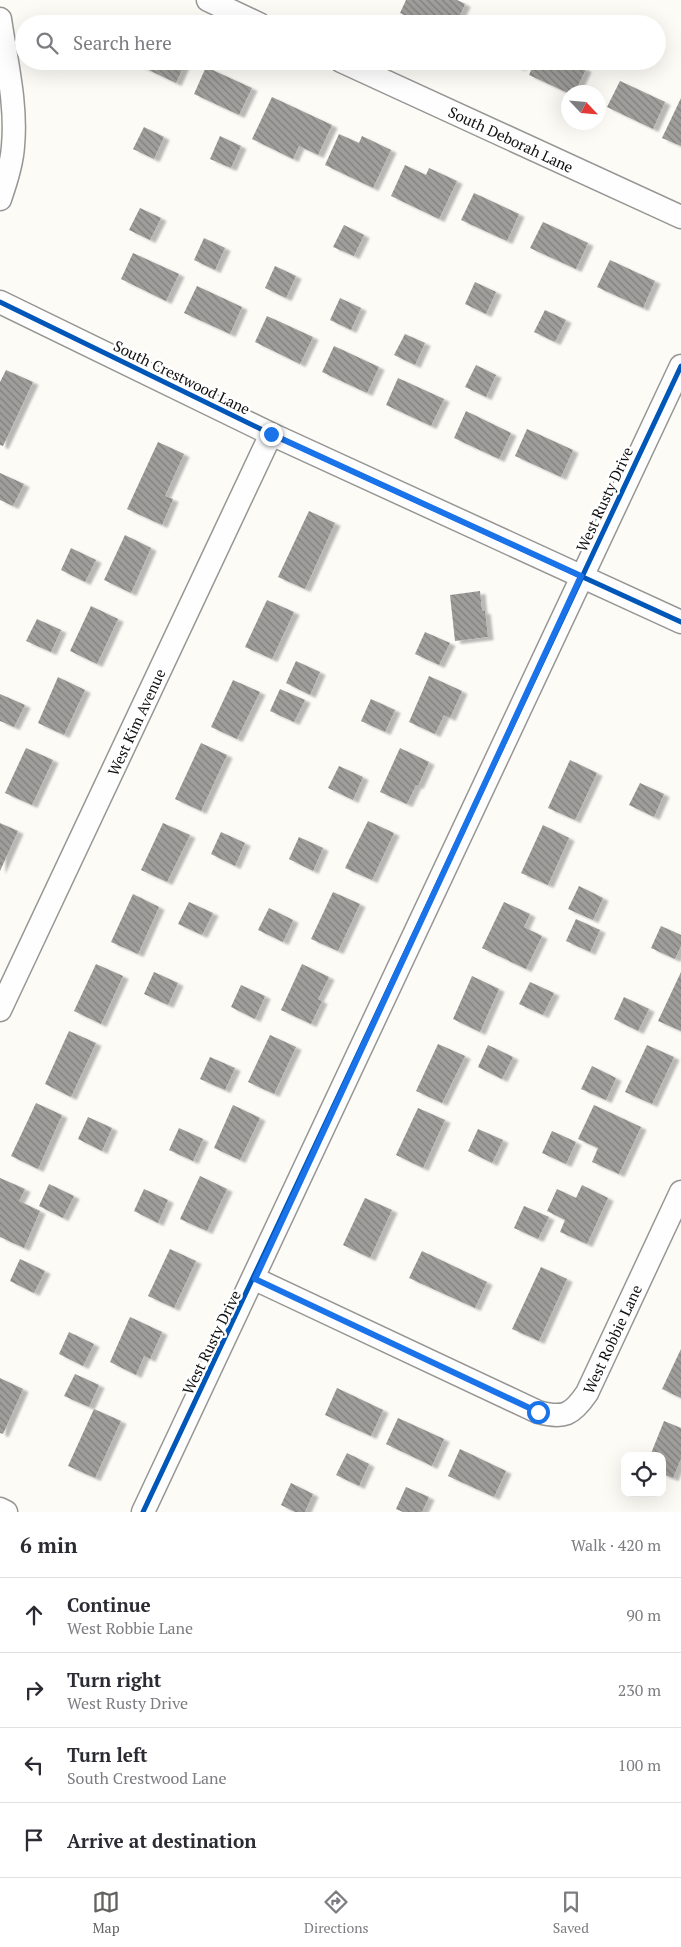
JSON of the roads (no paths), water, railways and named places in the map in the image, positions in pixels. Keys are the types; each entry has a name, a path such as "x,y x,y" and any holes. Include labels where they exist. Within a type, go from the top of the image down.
{"street":[{"path":"208,0 240,15"},
{"path":"0,19 12,94 13,146 7,180 0,198"},
{"name":"South Deborah Lane","path":"361,70 681,217"},
{"name":"South Crestwood Lane","path":"0,302 271,434 681,622"},
{"name":"West Rusty Drive","path":"143,1512 255,1279 581,576 681,366"},
{"name":"West Kim Avenue","path":"0,1010 271,434"},
{"name":"West Robbie Lane","path":"255,1279 538,1412 565,1416 578,1407 588,1394 681,1192"},
{"path":"0,1509 6,1512"}]}
